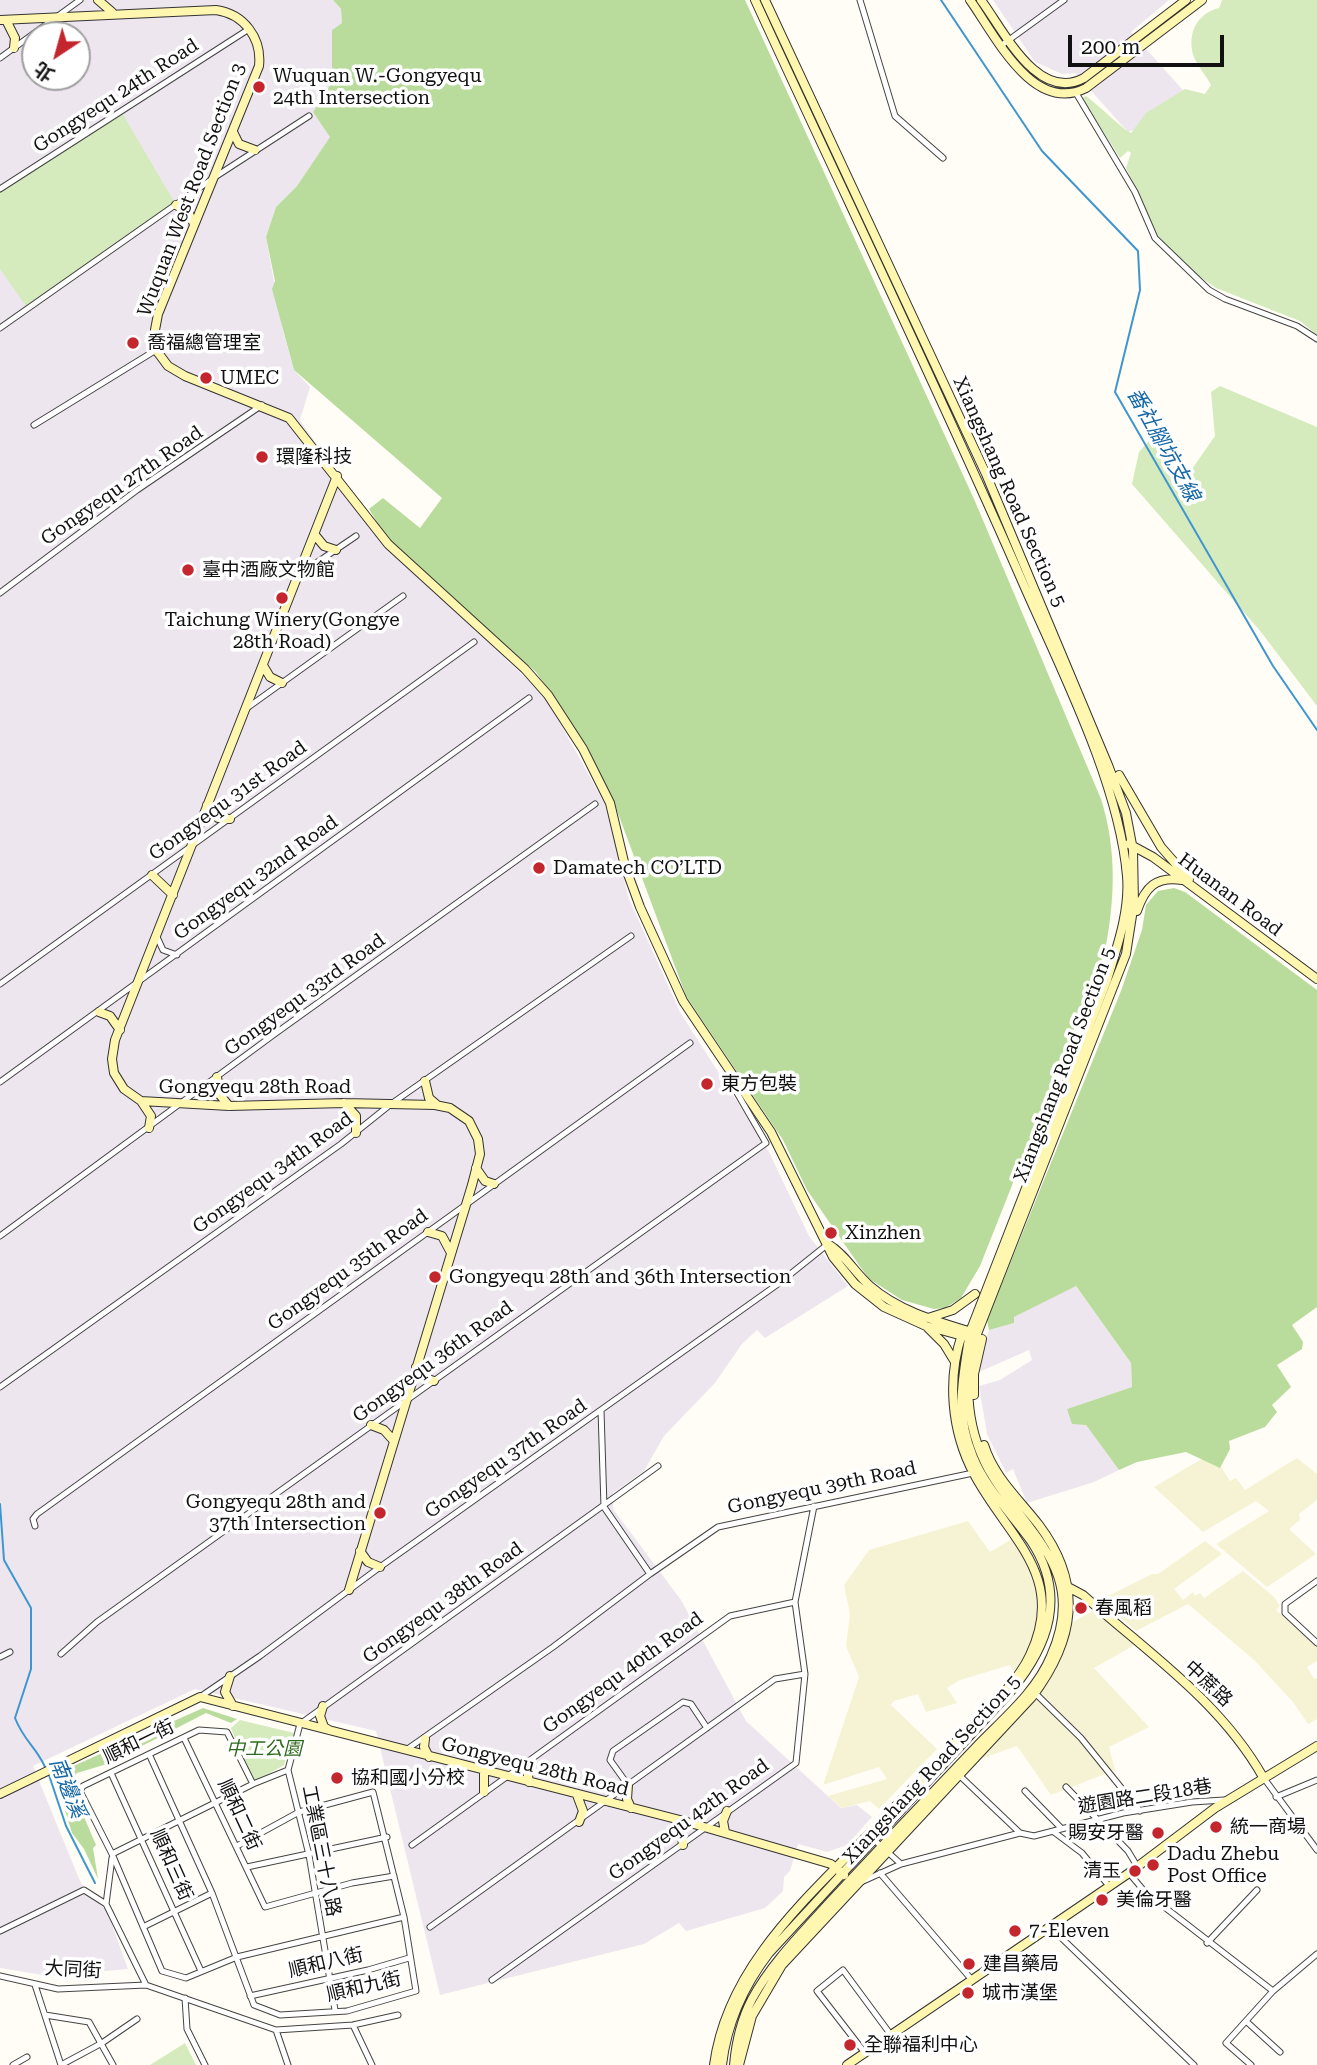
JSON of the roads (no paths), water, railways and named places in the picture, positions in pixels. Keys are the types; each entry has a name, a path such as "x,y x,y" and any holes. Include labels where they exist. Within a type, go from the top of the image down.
{"main road":[{"path":"99,0 102,6 114,13"},
{"name":"Xiangshang Road Section 5","path":"714,2065 722,2025 742,1979 765,1946 1029,1670 1042,1645 1048,1626 1050,1582 1038,1553 995,1495 973,1457 961,1415 960,1395 973,1336 1107,980 1122,934 1128,880 1121,840 1101,769 1046,636 972,467 755,0"},
{"name":"Xiangshang Road Section 5","path":"765,0 992,486 1108,765 1126,813 1132,846 1134,903 1126,954 973,1336 955,1362 955,1417 973,1473 1027,1550 1040,1583 1040,1625 1025,1665 870,1837"},
{"path":"970,0 1026,75 1039,87 1055,93 1076,93 1202,0"},
{"path":"981,0 1044,79 1069,84 1084,78 1186,0"},
{"path":"14,48 15,38 3,20 216,10 235,16 249,29"},
{"name":"Wuquan West Road Section 3","path":"156,349 158,314 259,66 258,46 249,29"},
{"path":"233,132 239,144 255,150"},
{"path":"176,205 184,208 194,224"},
{"path":"156,349 175,371 262,405 293,422 388,544 525,669 566,720 610,803 625,866 668,971 693,1019 771,1132 833,1257 866,1294 884,1307 973,1336"},
{"name":"Gongyequ 28th Road","path":"337,476 120,1030 112,1053 114,1073 124,1089 141,1101 229,1105 439,1105"},
{"path":"315,534 324,546 336,550"},
{"path":"264,667 270,677 282,683"},
{"path":"1119,775 1161,847 1209,898"},
{"path":"208,805 218,818 230,819"},
{"name":"Huanan Road","path":"1121,840 1184,880 1317,979"},
{"path":"152,875 173,895"},
{"path":"1137,911 1143,894 1154,883 1168,878 1184,880"},
{"path":"99,1012 110,1016 120,1030"},
{"path":"217,1077 220,1095 229,1105"},
{"path":"349,1590 480,1154 474,1129 460,1114 429,1098 425,1081"},
{"path":"141,1101 151,1116 149,1128"},
{"path":"344,1103 356,1116 356,1133"},
{"path":"476,1168 485,1181 494,1184"},
{"path":"428,1232 445,1238 449,1254"},
{"path":"927,1322 953,1310 975,1294"},
{"path":"927,1322 955,1362"},
{"name":"Xiangshang Road Section 5","path":"734,2065 740,2029 752,1998 779,1960 1039,1678 1052,1654 1059,1631 1064,1586 1062,1564 1051,1542 1010,1490 986,1451 975,1411 973,1336"},
{"path":"416,1367 428,1380 434,1381"},
{"path":"371,1425 384,1430 393,1440"},
{"path":"360,1551 368,1562 380,1567"},
{"name":"中蔗路","path":"1040,1583 1050,1582 1083,1595 1223,1719 1263,1777"},
{"name":"Xiangshang Road Section 5","path":"884,1849 959,1775 1035,1693 1064,1645 1070,1601 1064,1586"},
{"path":"1070,1601 1083,1595"},
{"path":"230,1676 225,1692 227,1699 239,1709"},
{"path":"0,1794 200,1697"},
{"name":"Gongyequ 28th Road","path":"200,1697 724,1832 839,1870 852,1883"},
{"path":"323,1706 321,1720 324,1727 331,1731"},
{"path":"425,1739 424,1747 429,1757"},
{"path":"847,2065 1129,1873 1227,1800 1317,1746"},
{"path":"526,1762 529,1782"},
{"path":"484,1770 484,1792"},
{"path":"628,1785 627,1800 631,1808"},
{"path":"578,1794 583,1811 579,1822"},
{"path":"724,1832 723,1821 727,1811"},
{"path":"680,1820 683,1845"},
{"name":"Xiangshang Road Section 5","path":"722,2065 729,2028 750,1978 839,1870"},
{"name":"Xiangshang Road Section 5","path":"739,2065 751,2017 766,1988 852,1883"}],"street":[{"path":"0,58 80,0"},
{"path":"860,0 895,116 943,158"},
{"path":"1002,45 1064,0"},
{"name":"Gongyequ 24th Road","path":"0,189 249,29"},
{"path":"1076,93 1135,192 1155,238 1192,276 1217,294 1297,326 1317,339"},
{"path":"0,328 215,177 309,116"},
{"path":"34,425 156,349"},
{"name":"Gongyequ 27th Road","path":"0,593 137,490 262,405"},
{"path":"300,573 356,536"},
{"path":"247,708 403,596"},
{"name":"Gongyequ 31st Road","path":"0,984 474,642"},
{"name":"Gongyequ 32nd Road","path":"0,1082 530,698"},
{"name":"Gongyequ 33rd Road","path":"0,1236 595,804"},
{"name":"Gongyequ 34th Road","path":"0,1387 356,1133 391,1104 631,936"},
{"path":"157,937 163,950 177,955"},
{"name":"Gongyequ 35th Road","path":"35,1527 33,1519 37,1514 690,1043"},
{"name":"Gongyequ 36th Road","path":"61,1654 97,1622 217,1539 371,1425 766,1143 736,1093 733,1086 735,1079"},
{"name":"Gongyequ 37th Road","path":"200,1697 778,1284 828,1244"},
{"path":"601,1410 604,1507 650,1574"},
{"name":"Gongyequ 38th Road","path":"300,1724 658,1466"},
{"name":"Gongyequ 39th Road","path":"406,1750 718,1527 973,1473"},
{"name":"Gongyequ 42th Road","path":"492,1980 796,1763 805,1674 795,1602 814,1506"},
{"path":"1317,1581 1285,1604 1285,1613 1317,1643"},
{"name":"Gongyequ 40th Road","path":"412,1845 730,1616 795,1602"},
{"path":"0,1657 10,1652"},
{"path":"430,1927 775,1679 805,1674"},
{"path":"1035,1693 1081,1738 1140,1811"},
{"path":"628,1785 610,1760 613,1751 683,1702 691,1704 708,1728"},
{"name":"工業區三十八路","path":"288,1770 253,1784 112,1854 162,1970 186,1978 237,1957 321,1935 309,1855 288,1770 300,1724"},
{"name":"順和一街","path":"112,1854 80,1791 83,1786 199,1730 228,1732 253,1784"},
{"name":"順和二街","path":"184,1738 265,1907 314,1894"},
{"path":"149,1754 212,1893 250,1996"},
{"name":"順和三街","path":"111,1773 201,1971"},
{"path":"959,1775 1020,1833"},
{"name":"中蔗路","path":"1263,1777 1317,1850"},
{"path":"1276,1797 1317,1780"},
{"path":"1066,1787 1128,1851 1137,1866"},
{"path":"1025,1791 1061,1828"},
{"name":"順和九街","path":"250,1996 254,2005 280,2015 347,2011 415,1991 404,1917 387,1837 373,1792 299,1812"},
{"name":"遊園路二段18巷","path":"852,1883 901,1864 988,1844 1020,1833 1034,1836 1094,1818 1192,1802 1227,1800"},
{"path":"237,1846 299,1812"},
{"path":"1054,1832 1082,1853 1109,1886"},
{"path":"247,1867 387,1837"},
{"path":"870,1837 901,1864"},
{"path":"106,1904 112,1854"},
{"path":"880,1873 972,1980"},
{"path":"1129,1873 1145,1892 1273,1991"},
{"path":"314,1894 394,1876"},
{"path":"0,1931 84,1890 106,1904 146,1984 276,2030 353,2025 398,2015"},
{"path":"1208,1942 1257,1890"},
{"path":"143,1927 212,1893"},
{"path":"335,2010 321,1935 404,1917"},
{"path":"1048,1926 1195,2065"},
{"path":"1251,2065 1226,2043 1273,1991 1317,1954"},
{"name":"順和八街","path":"250,1996 409,1958"},
{"path":"865,2053 817,1990 843,1970 891,2035"},
{"name":"大同街","path":"0,1976 58,1989 146,1984"},
{"path":"35,1984 61,2065 102,2043 137,2019"},
{"path":"185,1998 187,2029 205,2065"},
{"path":"46,2015 89,2022 111,2063 104,2065"},
{"path":"1247,2022 1280,2052"},
{"path":"353,2025 372,2065"},
{"path":"276,2030 288,2065"},
{"path":"13,2065 27,2057"}],"waterway":[{"name":"番社腳坑支線","path":"941,0 1042,151 1138,251 1140,290 1115,392 1273,666 1317,730"},
{"name":"南邊溪","path":"0,1504 4,1560 31,1608 31,1669 15,1718 45,1767"},
{"name":"南邊溪","path":"49,1775 66,1826 95,1883"}],"place":[{"name":"Wuquan W.-Gongyequ 24th Intersection","path":"259,87"},
{"name":"喬福總管理室","path":"133,343"},
{"name":"UMEC","path":"206,378"},
{"name":"環隆科技","path":"262,457"},
{"name":"臺中酒廠文物館","path":"188,570"},
{"name":"Taichung Winery(Gongye 28th Road)","path":"282,598"},
{"name":"Damatech CO’LTD","path":"539,868"},
{"name":"東方包裝","path":"707,1084"},
{"name":"Xinzhen","path":"831,1233"},
{"name":"Gongyequ 28th and 36th Intersection","path":"435,1277"},
{"name":"Gongyequ 28th and 37th Intersection","path":"380,1513"},
{"name":"春風稻","path":"1081,1608"},
{"name":"協和國小分校","path":"337,1778"},
{"name":"統一商場","path":"1216,1827"},
{"name":"賜安牙醫","path":"1158,1833"},
{"name":"Dadu Zhebu Post Office","path":"1153,1865"},
{"name":"清玉","path":"1135,1871"},
{"name":"美倫牙醫","path":"1102,1900"},
{"name":"7-Eleven","path":"1015,1931"},
{"name":"建昌藥局","path":"969,1964"},
{"name":"城市漢堡","path":"968,1993"},
{"name":"全聯福利中心","path":"850,2045"}],"park label":[{"name":"中工公園","path":"264,1749"}]}
